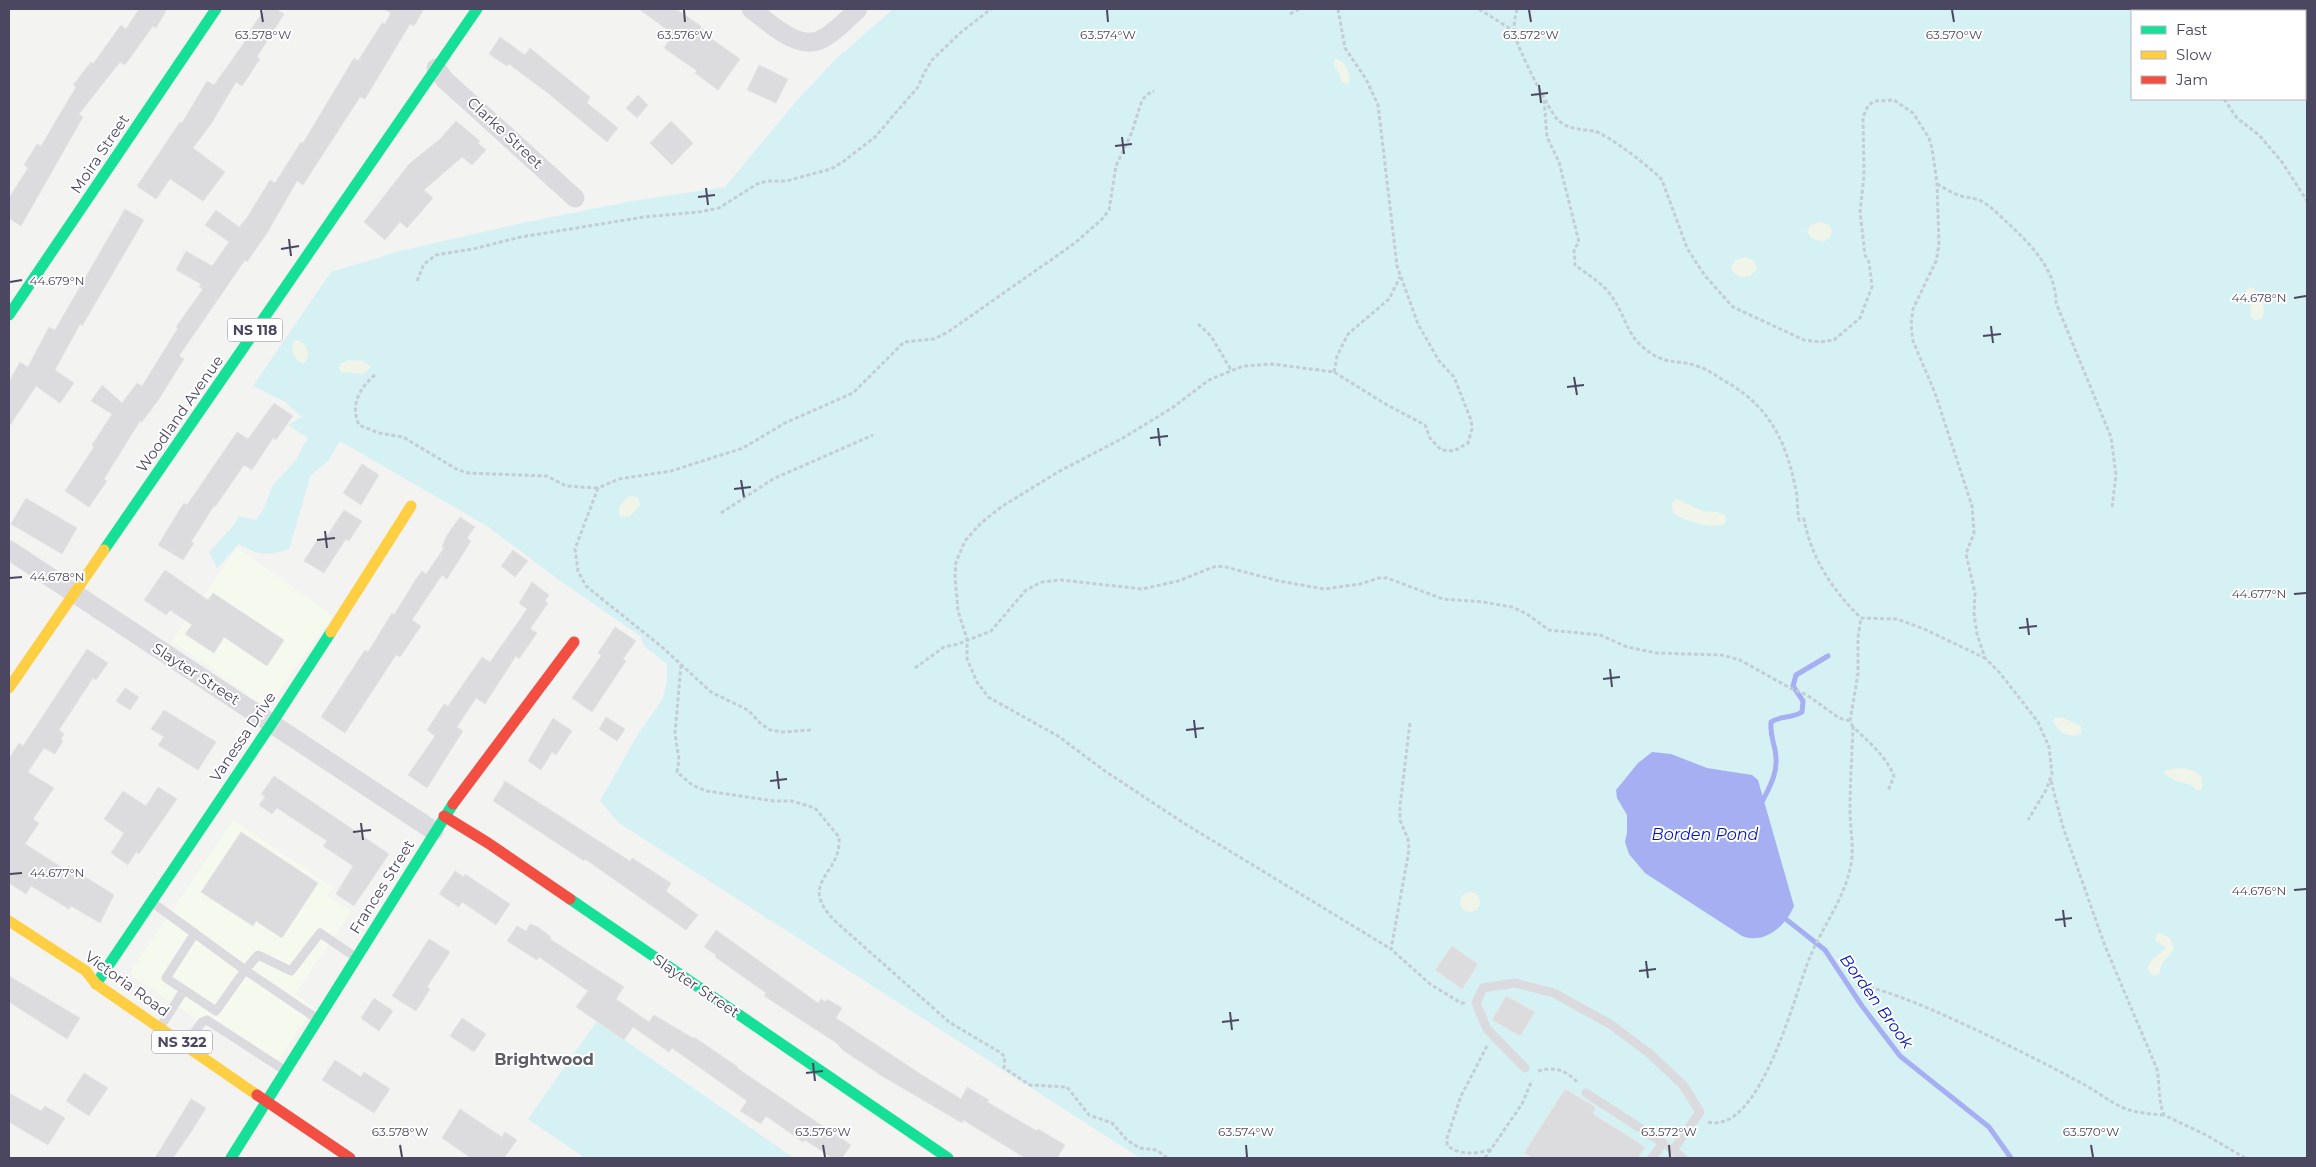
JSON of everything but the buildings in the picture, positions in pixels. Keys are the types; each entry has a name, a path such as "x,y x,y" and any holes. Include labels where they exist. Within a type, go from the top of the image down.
{"street":[{"name":"Moira Street","path":"9,315 216,9"},
{"name":"Woodland Avenue","path":"9,688 477,9"},
{"path":"751,9 802,42 813,43 824,39 858,9"},
{"name":"Clarke Street","path":"436,68 445,80 575,198"},
{"name":"Vanessa Drive","path":"96,984 272,723 411,506"},
{"name":"Slayter Street","path":"9,550 272,723 439,823 488,843 948,1158"},
{"name":"Frances Street","path":"231,1158 287,1071 439,823 574,642"},
{"name":"Victoria Road","path":"9,921 86,971 96,984 350,1158"}],"lane":[{"path":"151,901 245,970 318,1019"},
{"path":"195,933 166,978 216,1011 258,955 292,971 320,933 356,958"},
{"path":"1526,1068 1487,1029 1476,1003 1483,988 1515,983 1554,993 1610,1024 1650,1053 1683,1085 1700,1112 1673,1150"},
{"path":"160,1027 184,990"},
{"path":"186,1045 202,1022 207,1020 287,1071"},
{"path":"1586,1093 1683,1158"},
{"path":"1652,1158 1663,1143"}],"path":[{"path":"418,281 424,264 436,255 473,249 521,237 644,217 699,212 719,208 757,184 767,181 786,181 830,169 844,161 875,137 918,87 932,60 960,32 991,9"},
{"path":"1290,14 1299,9"},
{"path":"1338,9 1345,48 1366,79 1378,105 1397,266 1418,324 1439,361 1454,377 1471,420 1472,429 1468,443 1454,451 1441,450 1430,438 1424,425 1387,405 1334,372 1272,364 1231,370 1209,380 1172,408 1123,438 1058,472 1001,507 970,534 956,562 954,586 958,611 967,639 967,660 977,682 988,697 1058,736 1105,771 1182,822 1392,949 1430,984 1461,1003 1476,1003"},
{"path":"1479,9 1515,31"},
{"path":"1517,9 1514,20 1515,37 1544,100 1558,120 1570,128 1582,131 1595,131 1658,175 1662,180 1687,248 1705,276 1733,307 1804,340 1820,342 1834,340 1849,329 1860,318 1872,287 1869,262 1865,255 1860,212 1864,176 1863,117 1868,106 1874,101 1894,100 1913,113 1930,143 1937,183 1939,245 1936,261 1913,309 1911,326 1913,341 1935,393 1972,506 1974,533 1966,554 1975,593 1974,614 1977,634 1985,658"},
{"path":"375,376 360,389 355,416 359,425 380,433 403,438 458,470 469,473 547,476 566,486 598,488 619,479 672,471 734,452 785,422 846,397 884,364 904,342 934,339 948,332 1075,243 1109,210 1116,166 1132,132 1141,103 1146,95 1154,91"},
{"path":"1544,100 1547,137 1559,162 1572,218 1577,228 1580,242 1574,249 1575,265 1612,296 1635,341 1645,350 1669,362 1690,364 1702,368 1741,391 1764,410 1786,455 1796,490 1799,520 1804,519 1806,533 1830,584 1861,618 1897,619 1924,629 1985,658 2000,673 2038,722 2050,753 2052,774 2050,781 2028,820"},
{"path":"2225,100 2237,118 2259,136 2282,162 2307,201"},
{"path":"1937,183 1961,196 1982,202 1994,210 2031,245 2043,262 2052,281 2056,303 2111,437 2116,476 2112,508"},
{"path":"1334,372 1337,356 1348,334 1389,299 1398,286 1400,276"},
{"path":"1198,324 1211,336 1231,370"},
{"path":"721,513 773,480 873,435"},
{"path":"598,488 575,549 582,578 595,595 681,664 711,692 748,710 760,723 770,730 783,732 811,730"},
{"path":"915,668 944,647 958,644 990,631 1026,590 1042,582 1061,580 1142,589 1178,581 1208,568 1226,567 1279,582 1324,589 1387,578 1443,599 1483,602 1512,607 1528,614 1549,630 1600,635 1628,647 1656,653 1722,655 1740,660 1790,688 1807,695 1839,718 1850,721"},
{"path":"1861,618 1858,637 1858,674 1850,721 1853,727 1883,756 1892,772 1894,776 1888,791"},
{"path":"681,664 675,733 680,760 677,772 692,784 707,791 774,801 792,801 815,808 839,837 838,852 819,886 820,903 835,921 949,1022 1001,1053 1005,1057 1004,1068 1030,1085 1067,1087 1089,1115 1112,1123 1127,1140 1139,1148 1157,1150 1167,1158"},
{"path":"1392,949 1409,850 1408,839 1400,820 1400,806 1410,723"},
{"path":"1695,1118 1711,1123 1722,1122 1735,1117 1752,1095 1780,1044 1819,934 1840,898 1847,880 1852,856 1850,812 1853,727"},
{"path":"2050,781 2105,946 2157,1069 2160,1087 2160,1106 2164,1115"},
{"path":"1857,987 1866,986 1885,991 1940,1014 2082,1084 2126,1109 2164,1115 2245,1158"},
{"path":"1492,1035 1461,1096 1447,1138 1447,1145 1457,1151 1484,1152 1492,1149"},
{"path":"1485,1158 1522,1104 1534,1072 1558,1068 1576,1080 1586,1093"}],"shaded area":[{"path":"893,9 2219,9 2221,10 2131,10 2131,100 2306,100 2307,60 2307,1158 1140,1158 619,823 600,801 638,734 662,700 667,682 667,664 645,647 640,636 559,580 487,526 340,441 328,461 311,475 289,549 264,554 252,551 239,544 217,568 209,552 234,525 239,516 256,520 264,508 273,485 295,461 308,438 288,425 302,417 285,402 253,386 331,272 400,251 522,223 632,201 725,187 798,99 837,58"},
{"path":"237,548 333,616 267,708 172,641"},
{"path":"233,820 333,888 327,896 351,911 295,994 314,1007 272,1069 129,974"},
{"path":"597,1021 794,1158 585,1158 528,1119"}],"sand":[{"path":"1334,59 1341,61 1346,67 1350,81 1348,84 1341,81 1339,73 1334,66"},
{"path":"1820,222 1829,225 1832,230 1831,236 1825,241 1814,239 1807,230 1811,225"},
{"path":"1746,257 1754,261 1757,269 1750,276 1740,277 1733,272 1731,266 1736,260"},
{"path":"2251,287 2258,292 2262,301 2264,310 2262,319 2254,320 2251,317 2251,307 2244,294"},
{"path":"297,340 305,345 308,354 307,360 303,364 297,360 293,351 294,341"},
{"path":"348,360 363,361 371,367 364,374 341,372 340,364"},
{"path":"630,496 638,497 640,505 630,516 620,517 620,505"},
{"path":"1677,499 1702,511 1717,512 1725,515 1726,522 1715,526 1707,525 1692,522 1678,516 1673,513 1672,503"},
{"path":"2055,718 2064,718 2081,726 2081,734 2073,736 2065,734 2055,725 2053,721"},
{"path":"2172,769 2193,770 2196,772 2202,778 2202,789 2197,790 2191,785 2173,780 2164,773"},
{"path":"1470,892 1477,895 1480,902 1477,909 1470,912 1463,909 1460,902 1463,895"},
{"path":"2160,933 2170,938 2174,949 2162,963 2159,974 2154,976 2148,971 2150,963 2166,948 2155,940 2157,934"}],"water":[{"name":"Borden Pond","path":"1652,752 1671,754 1707,768 1752,775 1758,780 1794,906 1786,920 1773,932 1758,938 1742,936 1645,873 1629,854 1625,842 1627,815 1617,798 1616,790 1638,763"}],"waterway":[{"path":"1763,800 1772,782 1776,763 1771,722 1802,712 1803,701 1793,686 1796,675 1828,656"},
{"name":"Borden Brook","path":"1787,920 1825,950 1862,1006 1900,1056 1989,1127 2011,1158"}],"traffic: fast":[{"path":"9,315 216,9"},
{"path":"104,550 477,9"},
{"path":"96,984 331,632"},
{"path":"231,1158 453,804"},
{"path":"570,899 948,1158"}],"traffic: slow":[{"path":"331,632 411,506"},
{"path":"9,688 104,550"},
{"path":"9,921 86,971 96,984 257,1095"}],"traffic: jam":[{"path":"453,804 574,642"},
{"path":"444,816 488,843 570,899"},
{"path":"257,1095 350,1158"}],"district":[{"name":"Brightwood","path":"544,1059"}]}
